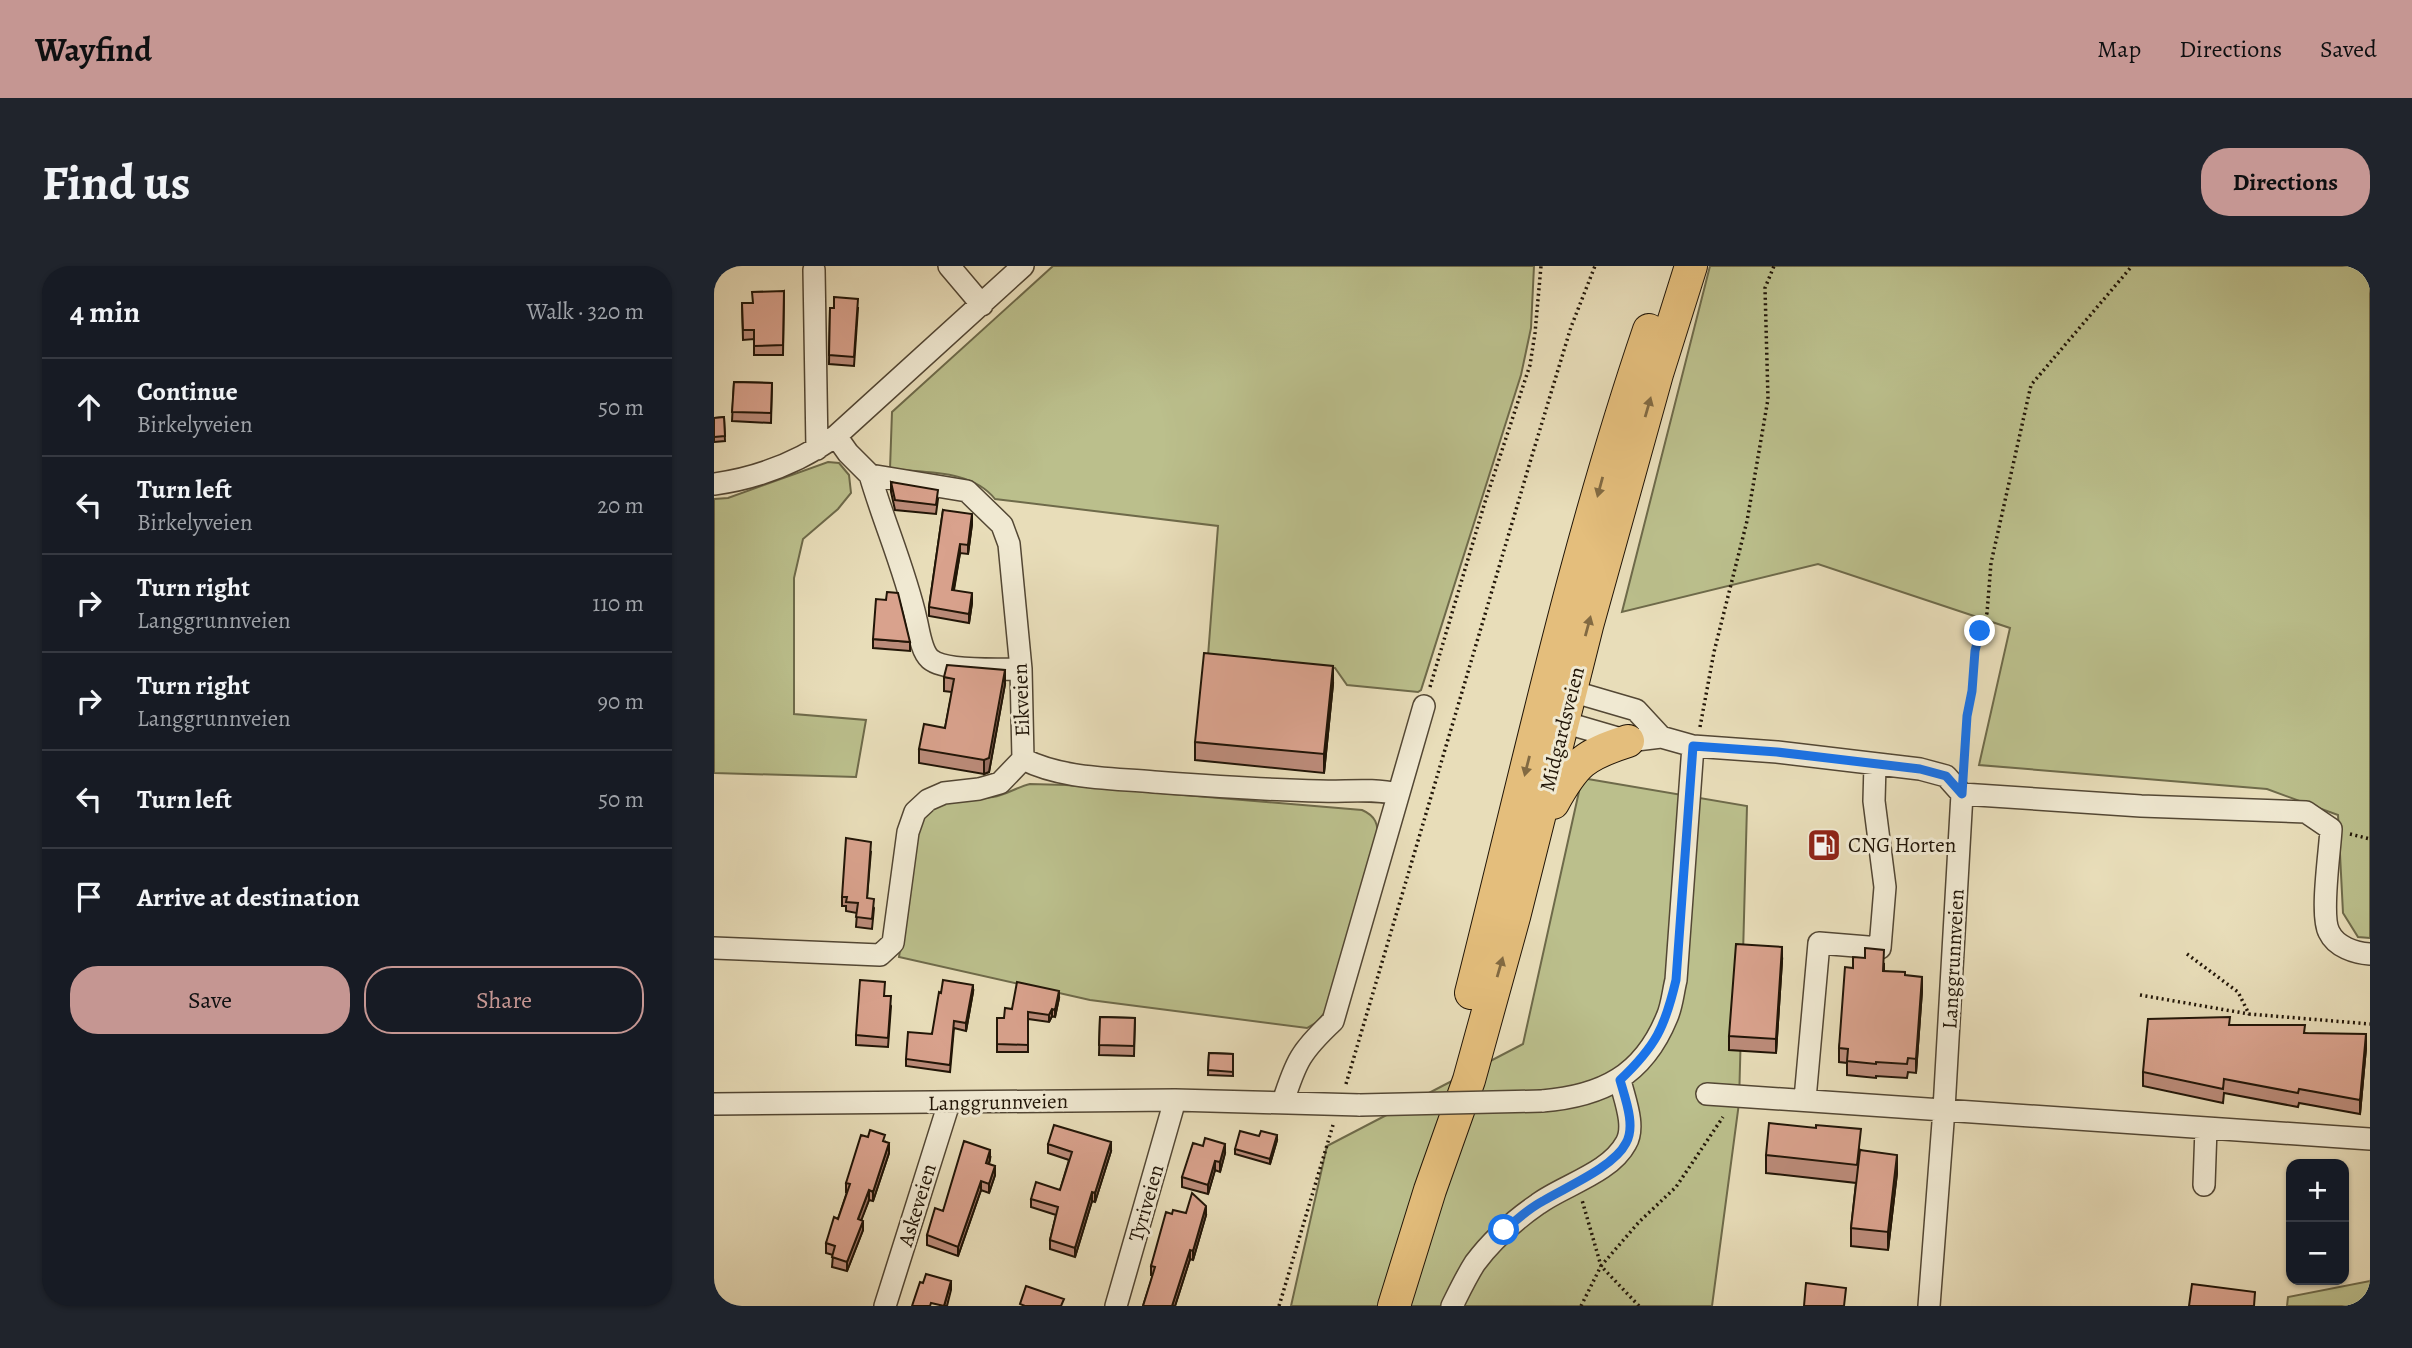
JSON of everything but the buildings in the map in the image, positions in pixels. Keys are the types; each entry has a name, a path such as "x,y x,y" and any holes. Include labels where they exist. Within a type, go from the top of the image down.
{"highway":[{"name":"Midgardsveien","path":"1394,1306 1469,1080 1536,835 1602,478 1633,375 1671,266"},
{"name":"Midgardsveien","path":"1430,1191 1450,1079 1691,266"},
{"path":"1536,835 1567,777 1577,765 1603,749 1628,741"}],"street":[{"path":"949,266 982,305"},
{"path":"714,484 776,470 836,436 1023,266"},
{"path":"814,270 817,449"},
{"path":"836,436 848,453 870,475 929,658 937,663 970,669 1021,669"},
{"name":"Eikveien","path":"714,948 880,955 893,943 908,832 915,812 928,800 944,793 979,789 1000,783 1023,759 1021,669 1009,544 1002,525 967,491 870,475"},
{"path":"1559,704 1636,710 1661,737"},
{"path":"1559,704 1628,741 1661,737 1693,746 1777,752 1920,769 1946,776 1962,794 2141,806 2306,812 2331,830 2325,912 2328,932 2341,946 2358,953 2370,954"},
{"path":"1283,1102 1294,1066 1309,1043 1333,1021 1424,706"},
{"path":"1452,1306 1475,1263 1504,1230 1540,1202 1611,1161 1627,1143 1630,1123 1620,1080 1652,1045 1668,1016 1676,980 1693,746"},
{"path":"1023,759 1046,769 1117,779 1237,788 1322,792 1355,790 1398,794"},
{"path":"1805,1099 1819,943 1880,948 1885,887 1874,801 1875,764"},
{"name":"Langgrunnveien","path":"1930,1306 1962,794"},
{"name":"Langgrunnveien","path":"714,1104 1175,1100 1350,1104 1542,1101 1568,1099 1594,1092 1620,1080"},
{"path":"1707,1094 2370,1139"},
{"name":"Tyriveien","path":"1116,1306 1175,1100"},
{"name":"Askeveien","path":"885,1306 949,1103"},
{"path":"2204,1185 2206,1128"}],"path":[{"path":"1424,706 1485,502 1530,365 1541,266"},
{"path":"1279,1306 1350,1104 1433,784 1571,327 1595,266"},
{"path":"1693,746 1703,720 1714,652 1747,521 1768,399 1765,288 1774,266"},
{"path":"1962,794 1964,741 1975,651 1987,613 1991,564 2031,385 2132,266"},
{"path":"2187,954 2238,992 2249,1013"},
{"path":"2140,995 2249,1013 2370,1024"},
{"path":"1581,1306 1601,1266 1639,1222 1676,1188 1738,1094"},
{"path":"1577,1183 1601,1266 1639,1306"}],"green space":[{"path":"1053,266 1534,266 1531,328 1521,375 1421,690 1418,692 1347,685 1335,668 1208,656 1218,526 995,499 985,489 960,477 890,469 892,412"},
{"path":"1710,266 2370,266 2370,938 2358,937 2343,913 2338,815 2267,789 1979,765 2010,628 1818,564 1622,612"},
{"path":"828,462 839,463 849,475 851,493 838,509 803,539 794,578 794,714 866,720 856,777 714,773 714,499 728,498"},
{"path":"1582,778 1747,806 1739,1103 1712,1306 1291,1306 1327,1146 1523,1044"},
{"path":"1030,784 1362,810 1370,815 1377,825 1378,839 1326,1011 1317,1022 1307,1028 1090,1000 899,957 918,827 925,815 941,802 993,797"},
{"path":"2370,1281 2370,1306 2287,1306 2288,1297"}],"place":[{"name":"CNG Horten","path":"1824,845"}],"route":[{"path":"1504,1230 1540,1202 1611,1161 1627,1143 1630,1123 1620,1080 1636,1066 1652,1045 1668,1016 1676,980 1693,746 1777,752 1920,769 1946,776 1962,794 1964,741 1980,631"}]}
